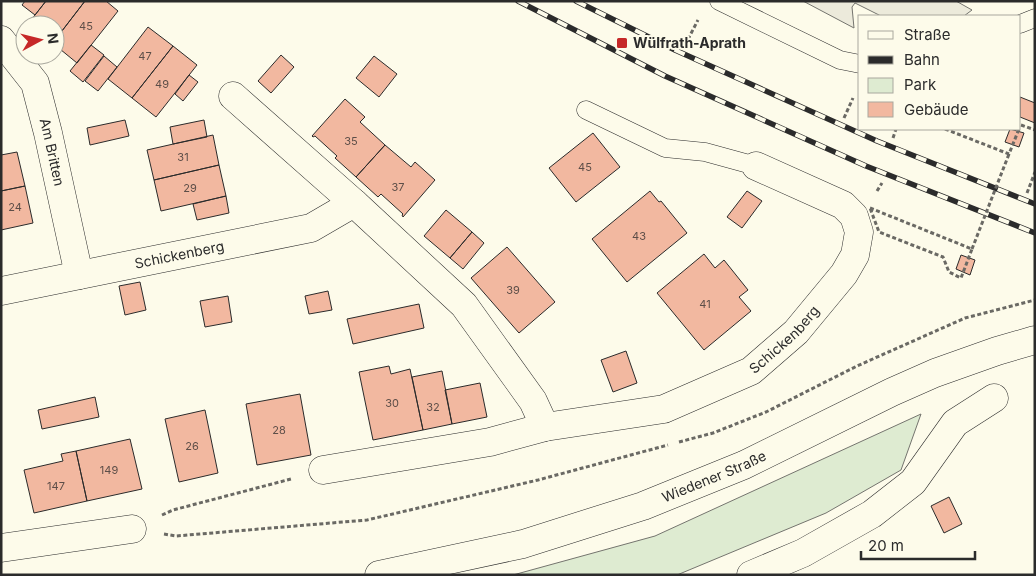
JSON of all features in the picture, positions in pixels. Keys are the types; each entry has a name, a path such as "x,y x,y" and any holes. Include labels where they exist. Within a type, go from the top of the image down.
{"street":[{"name":"Am Britten","path":"1,40 35,83 48,133 78,275"},
{"path":"234,96 354,203 464,305 533,401 545,427"},
{"name":"Schickenberg","path":"323,470 490,442 545,427 664,409 751,371 796,332 844,274 856,255 859,232 854,216 843,205 756,166"},
{"name":"Schickenberg","path":"1,291 311,228 354,203"},
{"name":"Wiedener Straße","path":"379,575 522,544 643,506 744,465 892,392 935,373 1035,340"},
{"path":"750,575 803,553 872,514 912,482 956,424 994,398"},
{"path":"1,548 132,529"}],"lane":[{"path":"719,1 840,60 858,64"},
{"path":"1021,24 1035,18"},
{"path":"586,110 665,148 705,152 756,166"}],"path":[{"path":"684,45 698,18"},
{"path":"844,118 853,98"},
{"path":"1021,126 1035,130"},
{"path":"892,138 896,130"},
{"path":"948,130 1009,154"},
{"path":"870,208 879,232 943,257 949,272 961,278 1018,130"},
{"path":"1027,193 1035,172"},
{"path":"882,214 972,249"},
{"path":"132,529 173,510 323,470"}],"green space":[{"path":"921,414 901,470 826,513 677,575 513,575 655,536"}],"shaded area":[{"path":"803,1 956,1 972,10 965,15 879,15 855,3 852,7 854,28"}],"building":[{"path":"25,1 46,1 35,15 22,5"},
{"path":"46,1 85,1 65,27 65,15 35,15"},
{"path":"85,1 106,1 118,11 77,63 65,53 65,27"},
{"path":"148,27 173,46 132,98 108,79"},
{"path":"91,45 104,55 83,82 70,71"},
{"path":"173,46 197,65 156,117 132,98"},
{"path":"281,55 294,67 271,93 258,81"},
{"path":"104,56 117,67 98,91 85,81"},
{"path":"374,56 397,74 379,97 356,78"},
{"path":"189,75 198,82 183,101 175,94"},
{"path":"1021,97 1035,103 1035,123 1021,117"},
{"path":"345,99 365,117 360,122 385,145 356,177 335,158 337,156 315,136 312,136"},
{"path":"125,120 129,136 90,145 87,128"},
{"path":"204,120 207,137 173,144 170,127"},
{"path":"1010,130 1024,133 1019,147 1005,142"},
{"path":"593,133 620,167 576,202 549,168"},
{"path":"213,135 219,165 154,180 147,150"},
{"path":"385,145 411,167 415,162 435,180 403,217 403,214 381,194 378,197 356,177"},
{"path":"17,152 25,186 1,191 1,155"},
{"path":"219,165 226,196 161,211 154,180"},
{"path":"25,186 33,223 1,230 1,191"},
{"path":"650,191 659,202 661,201 687,233 627,282 592,239"},
{"path":"747,191 762,201 742,228 727,217"},
{"path":"226,196 229,213 197,220 193,204"},
{"path":"446,210 472,232 450,258 424,236"},
{"path":"472,232 484,243 463,269 450,258"},
{"path":"507,247 555,302 519,333 471,278"},
{"path":"704,254 715,268 724,260 748,290 739,297 751,311 704,350 657,293"},
{"path":"961,255 975,260 970,275 956,269"},
{"path":"140,282 146,310 125,315 119,286"},
{"path":"328,291 332,310 309,314 305,296"},
{"path":"228,296 232,322 205,327 200,301"},
{"path":"419,304 424,328 353,344 347,319"},
{"path":"626,351 637,383 613,392 601,360"},
{"path":"389,366 391,374 410,369 423,430 373,440 359,372"},
{"path":"442,371 452,424 423,430 412,377"},
{"path":"480,383 487,417 452,424 445,390"},
{"path":"300,394 311,455 257,465 246,404"},
{"path":"95,397 99,417 42,429 38,410"},
{"path":"205,410 218,473 179,482 165,419"},
{"path":"130,439 142,489 87,501 76,451"},
{"path":"76,451 87,501 34,513 24,470 63,461 61,454"},
{"path":"949,497 962,524 944,533 931,506"}],"railway":[{"path":"518,1 665,76 866,166 1035,233"},
{"path":"576,1 675,50 877,141 1035,204"}],"place":[{"name":"Wülfrath-Aprath","path":"622,43"}]}
